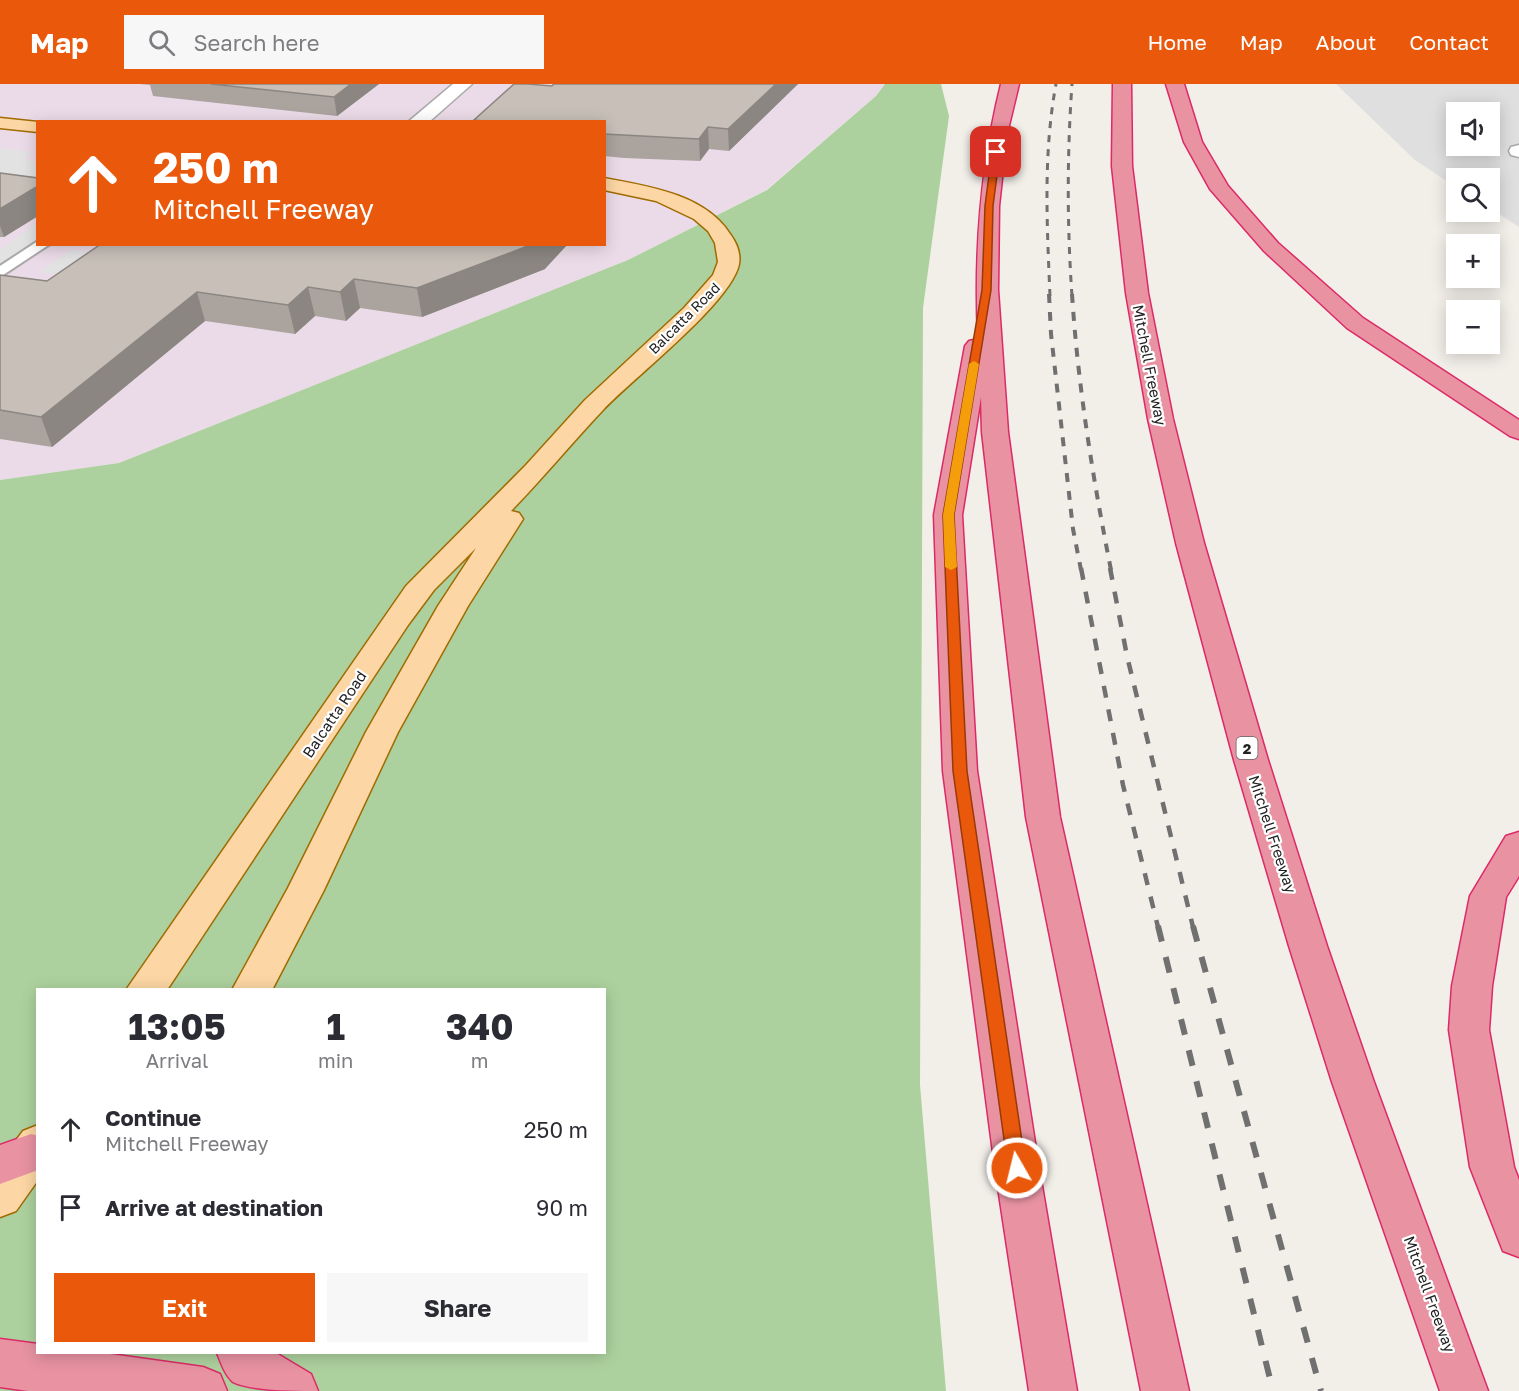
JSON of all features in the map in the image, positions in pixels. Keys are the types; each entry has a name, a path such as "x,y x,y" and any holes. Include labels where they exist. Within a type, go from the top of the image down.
{"highway":[{"path":"1010,84 998,134 989,206 987,290 995,432 1044,817 1165,1391"},
{"name":"Mitchell Freeway","path":"1122,84 1122,162 1142,335 1166,448 1203,592 1256,780 1338,1038 1464,1391"},
{"path":"1175,84 1192,142 1220,189 1271,247 1354,323 1519,431"},
{"path":"987,290 948,515 960,771 1017,1168 1053,1391"},
{"path":"1519,845 1488,896 1472,986 1469,1030 1492,1167 1519,1236"},
{"path":"242,1354 250,1365 294,1391"},
{"path":"26,1369 203,1391"}],"main road":[{"path":"0,123 36,128"},
{"name":"Balcatta Road","path":"147,988 216,891 410,599 547,459 602,397 723,280 729,266 728,245 707,220 678,202 642,190 606,184"},
{"name":"Balcatta Road","path":"253,988 306,890 382,732 453,606 547,459"},
{"path":"0,1197 23,1154"}],"street":[{"path":"419,120 463,84"}],"lane":[{"path":"0,273 40,246"}],"shaded area":[{"path":"0,84 885,84 876,96 766,190 628,260 119,463 0,480"},
{"path":"1336,84 1519,84 1519,227 1500,215 1500,168 1446,168 1446,180 1415,160"},
{"path":"0,148 33,152 26,157 29,161 36,162 36,181 0,177"},
{"path":"36,224 36,242 0,265 0,249"},
{"path":"71,250 126,257 96,280 39,272"}],"green space":[{"path":"885,84 941,84 949,116 923,308 920,1085 946,1391 0,1391 0,480 119,463 628,260 767,190 876,96"}],"building":[{"path":"211,84 351,84 334,97"},
{"path":"514,84 552,86 554,84 776,84 728,129 708,127 699,139 606,134 606,120 474,120"},
{"path":"0,173 36,178 36,187 0,209"},
{"path":"98,246 528,246 417,288 354,279 340,292 308,287 288,305 197,292 41,417 0,410 0,275 47,281"}],"railway":[{"path":"1050,296 1048,163 1056,84"},
{"path":"1072,84 1068,190 1072,296"},
{"path":"1049,294 1051,334 1073,529 1081,570"},
{"path":"1072,294 1087,433 1111,570"},
{"path":"1081,568 1123,785 1158,927"},
{"path":"1110,568 1127,656 1193,927"},
{"path":"1158,926 1273,1391"},
{"path":"1193,926 1321,1391"}],"slow traffic":[{"path":"951,567 948,515 974,364"}],"route":[{"path":"996,152 989,206 987,290 948,515 960,771 1017,1168"}]}
